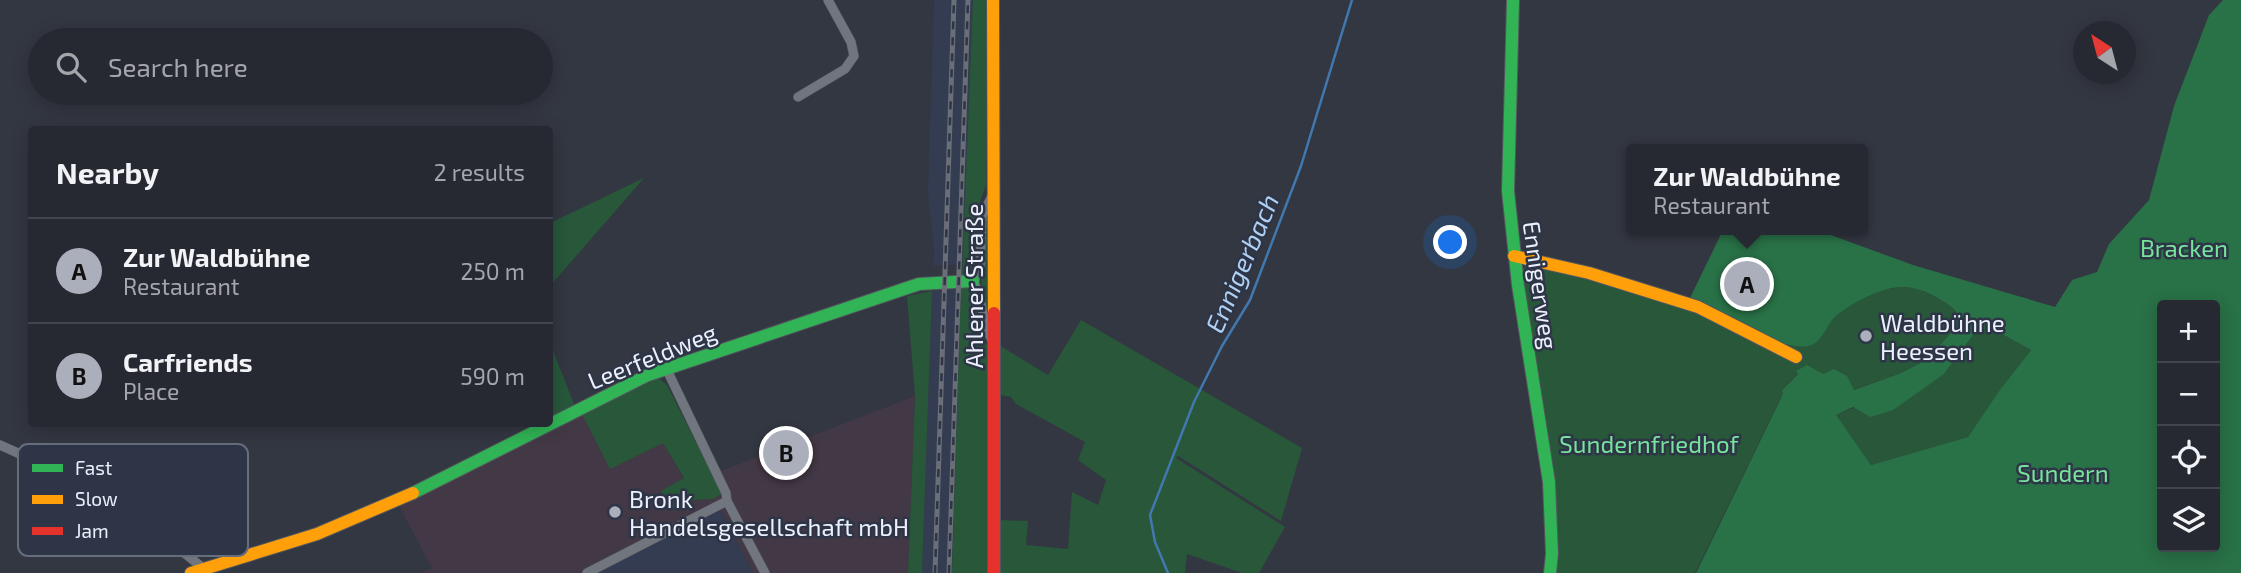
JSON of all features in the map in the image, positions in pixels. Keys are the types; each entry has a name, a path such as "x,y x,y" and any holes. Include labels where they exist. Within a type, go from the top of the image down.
{"street":[{"path":"798,97 845,69 854,56 851,42 828,0"},
{"name":"Ahlener Straße","path":"993,0 994,573"},
{"name":"Ennigerweg","path":"1513,0 1508,191 1514,256 1549,482 1552,554 1550,573"},
{"path":"994,345 984,323 974,281 980,270 982,216 995,191"},
{"path":"1514,256 1589,273 1698,307 1796,357"},
{"name":"Leerfeldweg","path":"553,423 666,368 925,282 974,281"},
{"path":"666,368 726,493 727,501 765,573"},
{"name":"Leerfeldweg","path":"201,571 317,534 388,506 546,427"},
{"path":"0,445 18,453"},
{"path":"587,573 727,501"},
{"path":"186,556 201,571"}],"shaded area":[{"path":"934,0 973,0 963,264 933,266 928,193"},
{"path":"961,288 952,573 922,573 932,291"},
{"path":"915,396 908,573 753,573 719,508 594,573 420,573 432,568 399,506 582,414 663,442 684,479 675,510 694,500 713,499 722,494 721,471"},
{"path":"719,508 753,573 594,573"}],"green space":[{"path":"973,0 987,0 986,185 979,207 977,255 969,271 962,275"},
{"name":"Sundern","path":"2223,0 2241,0 2241,573 1696,573 1783,394 1782,390 1798,374 1796,371 1807,365 1823,374 1834,369 1847,376 1854,390 1901,373 1926,360 1952,332 1956,311 1925,292 1896,287 1868,296 1842,311 1813,344 1790,345 1690,298 1721,235 1831,235 1913,265 2055,307 2072,280 2097,272 2109,244 2149,200 2174,106 2209,15","holes":["1982,323 2031,350 1968,437 1871,465 1836,415 1853,407 1870,417 1893,410 1944,374"]},
{"path":"644,178 553,283 553,222"},
{"path":"987,209 990,323 982,295 981,278"},
{"name":"Sundernfriedhof","path":"1528,264 1613,284 1617,275 1690,298 1739,319 1779,341 1819,340 1840,312 1876,293 1895,288 1924,292 1956,311 1952,332 1926,360 1901,373 1853,390 1812,370 1798,373 1782,390 1783,394 1695,573 1554,573 1557,523 1555,498 1522,273"},
{"path":"961,284 968,286 974,296 978,319 989,351 988,573 952,573"},
{"path":"932,291 922,573 908,573 915,396 907,296"},
{"path":"1081,320 1302,448 1281,521 1178,456 1176,458 1285,527 1259,573 1242,573 1187,554 1185,573 999,573 999,520 1028,521 1026,545 1068,549 1072,492 1098,505 1106,480 1078,460 1085,442 1016,404 1011,397 1000,395 999,345 1048,375"},
{"path":"1982,323 2031,350 1968,437 1871,465 1835,415 1944,374"},
{"path":"553,351 574,404 553,415"},
{"path":"658,378 667,385 722,494 713,499 694,500 675,510 661,491 684,478 663,443 610,469 582,414"}],"waterway":[{"name":"Ennigerbach","path":"1168,573 1155,542 1150,515 1194,402 1222,346 1250,300 1301,166 1352,0"}],"railway":[{"path":"935,573 954,0"},
{"path":"949,573 968,0"}],"traffic: fast":[{"path":"1513,0 1508,191 1518,285 1549,482 1552,554 1550,573"},
{"path":"553,423 648,375 919,284 973,281"},
{"path":"413,493 544,427"}],"traffic: slow":[{"path":"993,0 994,313"},
{"path":"1514,256 1589,273 1698,307 1796,357"},
{"path":"248,555 317,534 413,493"},
{"path":"191,573 246,556"}],"traffic: jam":[{"path":"994,313 994,573"}],"place":[{"name":"Zur Waldbühne","path":"1747,284"},
{"name":"Waldbühne Heessen","path":"1866,336"},
{"name":"Carfriends","path":"786,453"},
{"name":"Bronk Handelsgesellschaft mbH","path":"615,512"}],"park label":[{"name":"Bracken","path":"2184,247"}]}
